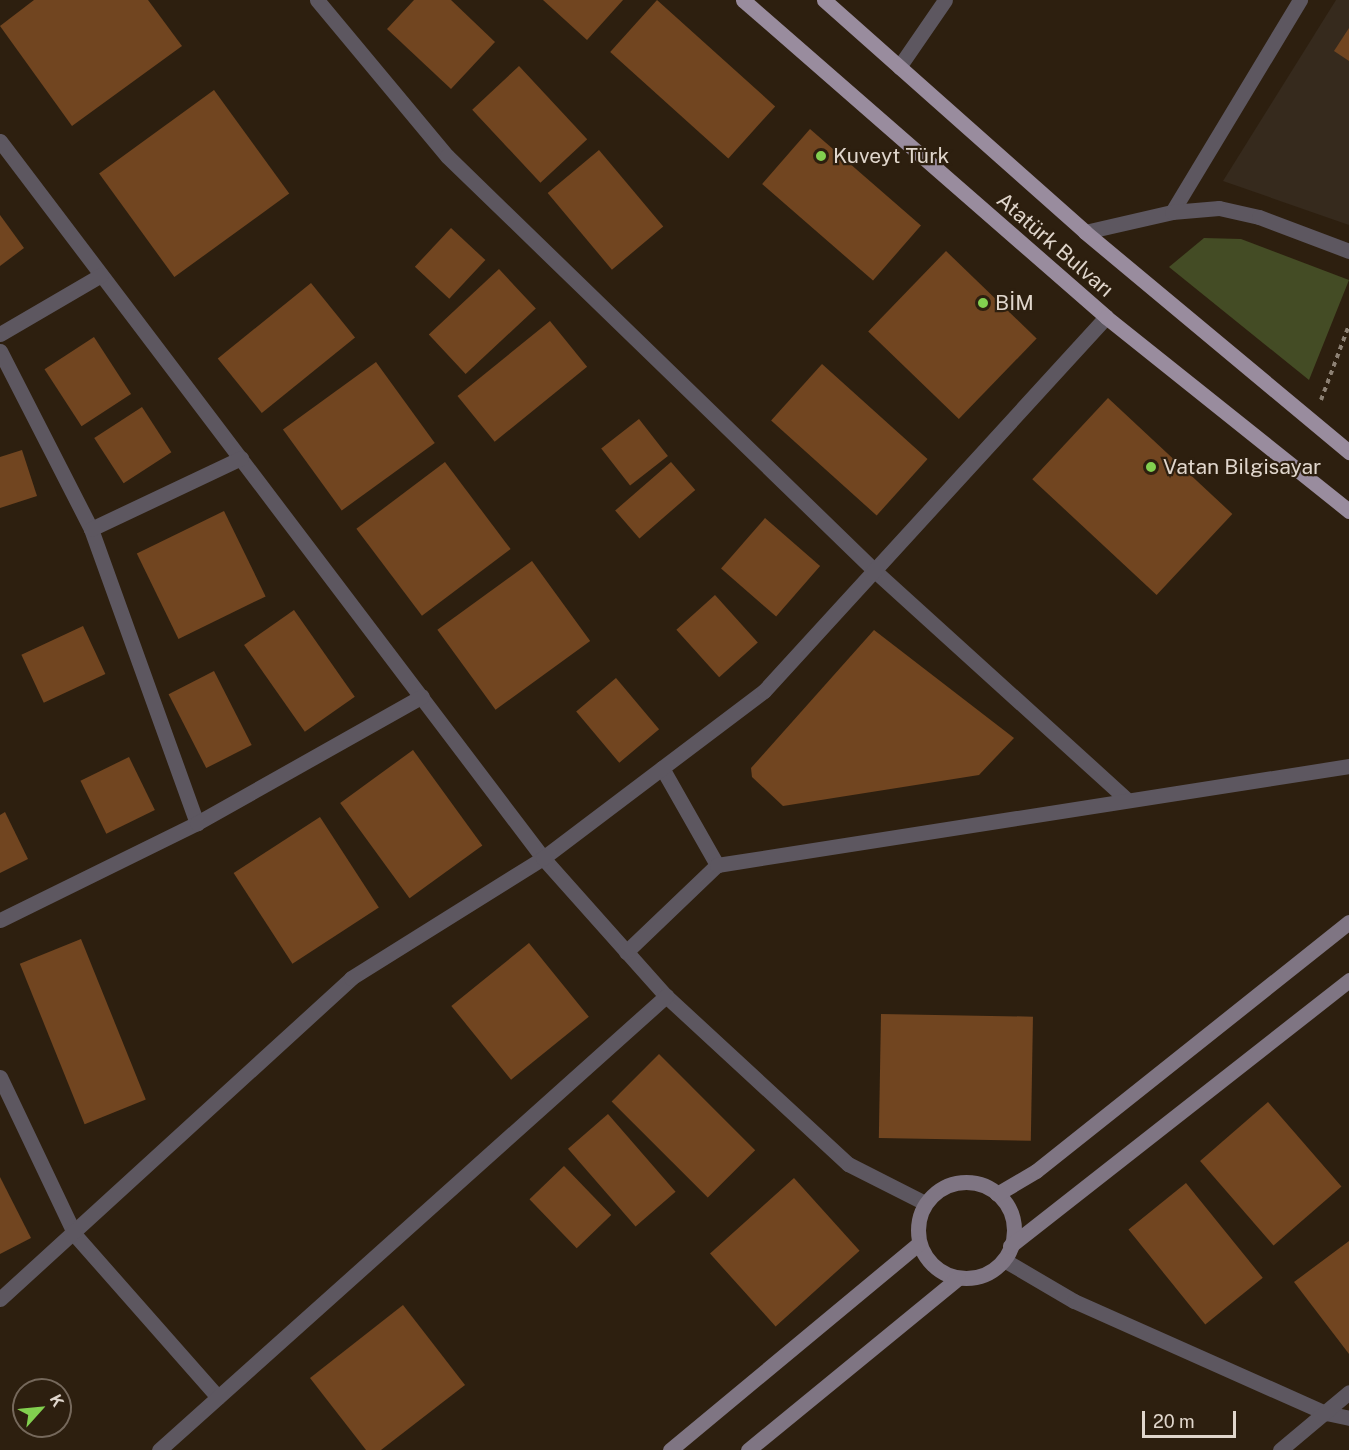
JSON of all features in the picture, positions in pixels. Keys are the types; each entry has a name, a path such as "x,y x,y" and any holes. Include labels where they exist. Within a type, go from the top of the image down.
{"main road":[{"name":"Atatürk Bulvarı","path":"743,0 1106,317 1349,511"},
{"name":"Atatürk Bulvarı","path":"824,0 1085,232 1349,452"},
{"path":"997,1194 1036,1172 1349,922"},
{"path":"1010,1246 1349,980"},
{"path":"967,1181 997,1194 1012,1215 1010,1246 1004,1260 977,1277 958,1278 932,1264 919,1243 925,1203 940,1188 967,1181"},
{"path":"670,1450 919,1243"},
{"path":"748,1450 958,1278"}],"street":[{"path":"317,0 447,156 876,572 1125,798"},
{"path":"899,67 945,0"},
{"path":"1172,212 1300,0"},
{"path":"0,141 543,858 666,996 848,1164 925,1203"},
{"path":"1085,232 1172,212 1219,208 1259,217 1349,251"},
{"path":"0,334 101,275"},
{"path":"0,1299 75,1235 351,978 543,858 764,691 876,572 1106,317"},
{"path":"0,351 91,529 197,823"},
{"path":"91,529 241,458"},
{"path":"0,920 197,823 422,696"},
{"path":"626,952 717,865 1125,798 1349,766"},
{"path":"662,768 717,865"},
{"path":"159,1450 666,996"},
{"path":"0,1077 75,1235 218,1397"},
{"path":"1004,1260 1074,1302 1326,1413 1349,1418"},
{"path":"1280,1450 1349,1392"}],"path":[{"path":"1312,422 1349,325"}],"shaded area":[{"path":"1336,0 1349,0 1349,225 1223,181"}],"green space":[{"path":"1204,238 1241,239 1349,280 1309,380 1169,267"}],"building":[{"path":"34,0 148,0 182,46 72,126 0,26"},
{"path":"414,0 451,0 495,42 451,89 387,29"},
{"path":"543,0 623,0 587,40"},
{"path":"657,0 775,106 728,158 610,52"},
{"path":"1349,28 1349,61 1334,51"},
{"path":"519,66 587,139 540,183 472,110"},
{"path":"214,90 289,194 174,277 99,173"},
{"path":"810,129 921,225 873,281 762,184"},
{"path":"599,150 663,227 612,270 548,193"},
{"path":"0,215 24,248 0,266"},
{"path":"451,228 485,260 449,299 415,267"},
{"path":"946,251 1037,339 959,419 868,332"},
{"path":"499,269 536,308 466,374 429,334"},
{"path":"311,283 355,337 262,413 218,359"},
{"path":"550,321 587,367 495,442 458,396"},
{"path":"94,337 131,394 82,426 45,369"},
{"path":"376,362 435,443 342,510 283,430"},
{"path":"822,364 928,459 877,515 771,420"},
{"path":"1108,398 1232,514 1157,595 1032,479"},
{"path":"142,407 171,452 124,483 94,438"},
{"path":"639,419 668,456 630,486 601,449"},
{"path":"22,450 37,496 0,508 0,457"},
{"path":"445,462 511,549 422,616 356,529"},
{"path":"671,462 695,490 639,538 615,511"},
{"path":"224,511 266,596 178,639 137,554"},
{"path":"765,518 820,566 776,616 721,569"},
{"path":"532,561 590,641 496,710 437,630"},
{"path":"715,595 758,643 719,677 676,630"},
{"path":"294,610 355,697 305,732 244,645"},
{"path":"83,626 105,674 44,703 21,655"},
{"path":"874,630 1014,738 979,775 783,806 752,777 751,768"},
{"path":"214,671 252,745 206,768 169,694"},
{"path":"616,678 659,729 619,763 576,711"},
{"path":"413,750 482,845 410,898 340,803"},
{"path":"129,757 155,810 106,834 80,781"},
{"path":"5,812 28,859 0,873 0,815"},
{"path":"320,817 379,908 292,964 234,873"},
{"path":"81,939 146,1099 85,1124 20,964"},
{"path":"529,943 589,1017 511,1080 451,1006"},
{"path":"881,1014 1033,1017 1031,1141 879,1138"},
{"path":"659,1054 755,1150 708,1198 612,1101"},
{"path":"1268,1102 1341,1187 1274,1246 1200,1161"},
{"path":"608,1114 676,1192 636,1227 568,1149"},
{"path":"564,1166 611,1215 577,1248 529,1199"},
{"path":"0,1177 31,1238 0,1254"},
{"path":"794,1178 860,1251 776,1326 710,1254"},
{"path":"1186,1183 1263,1278 1205,1324 1128,1230"},
{"path":"1349,1241 1349,1354 1294,1282"},
{"path":"403,1305 465,1385 381,1450 366,1450 310,1378"}],"place":[{"name":"Kuveyt Türk","path":"821,156"},
{"name":"BİM","path":"983,303"},
{"name":"Vatan Bilgisayar","path":"1151,467"}]}
